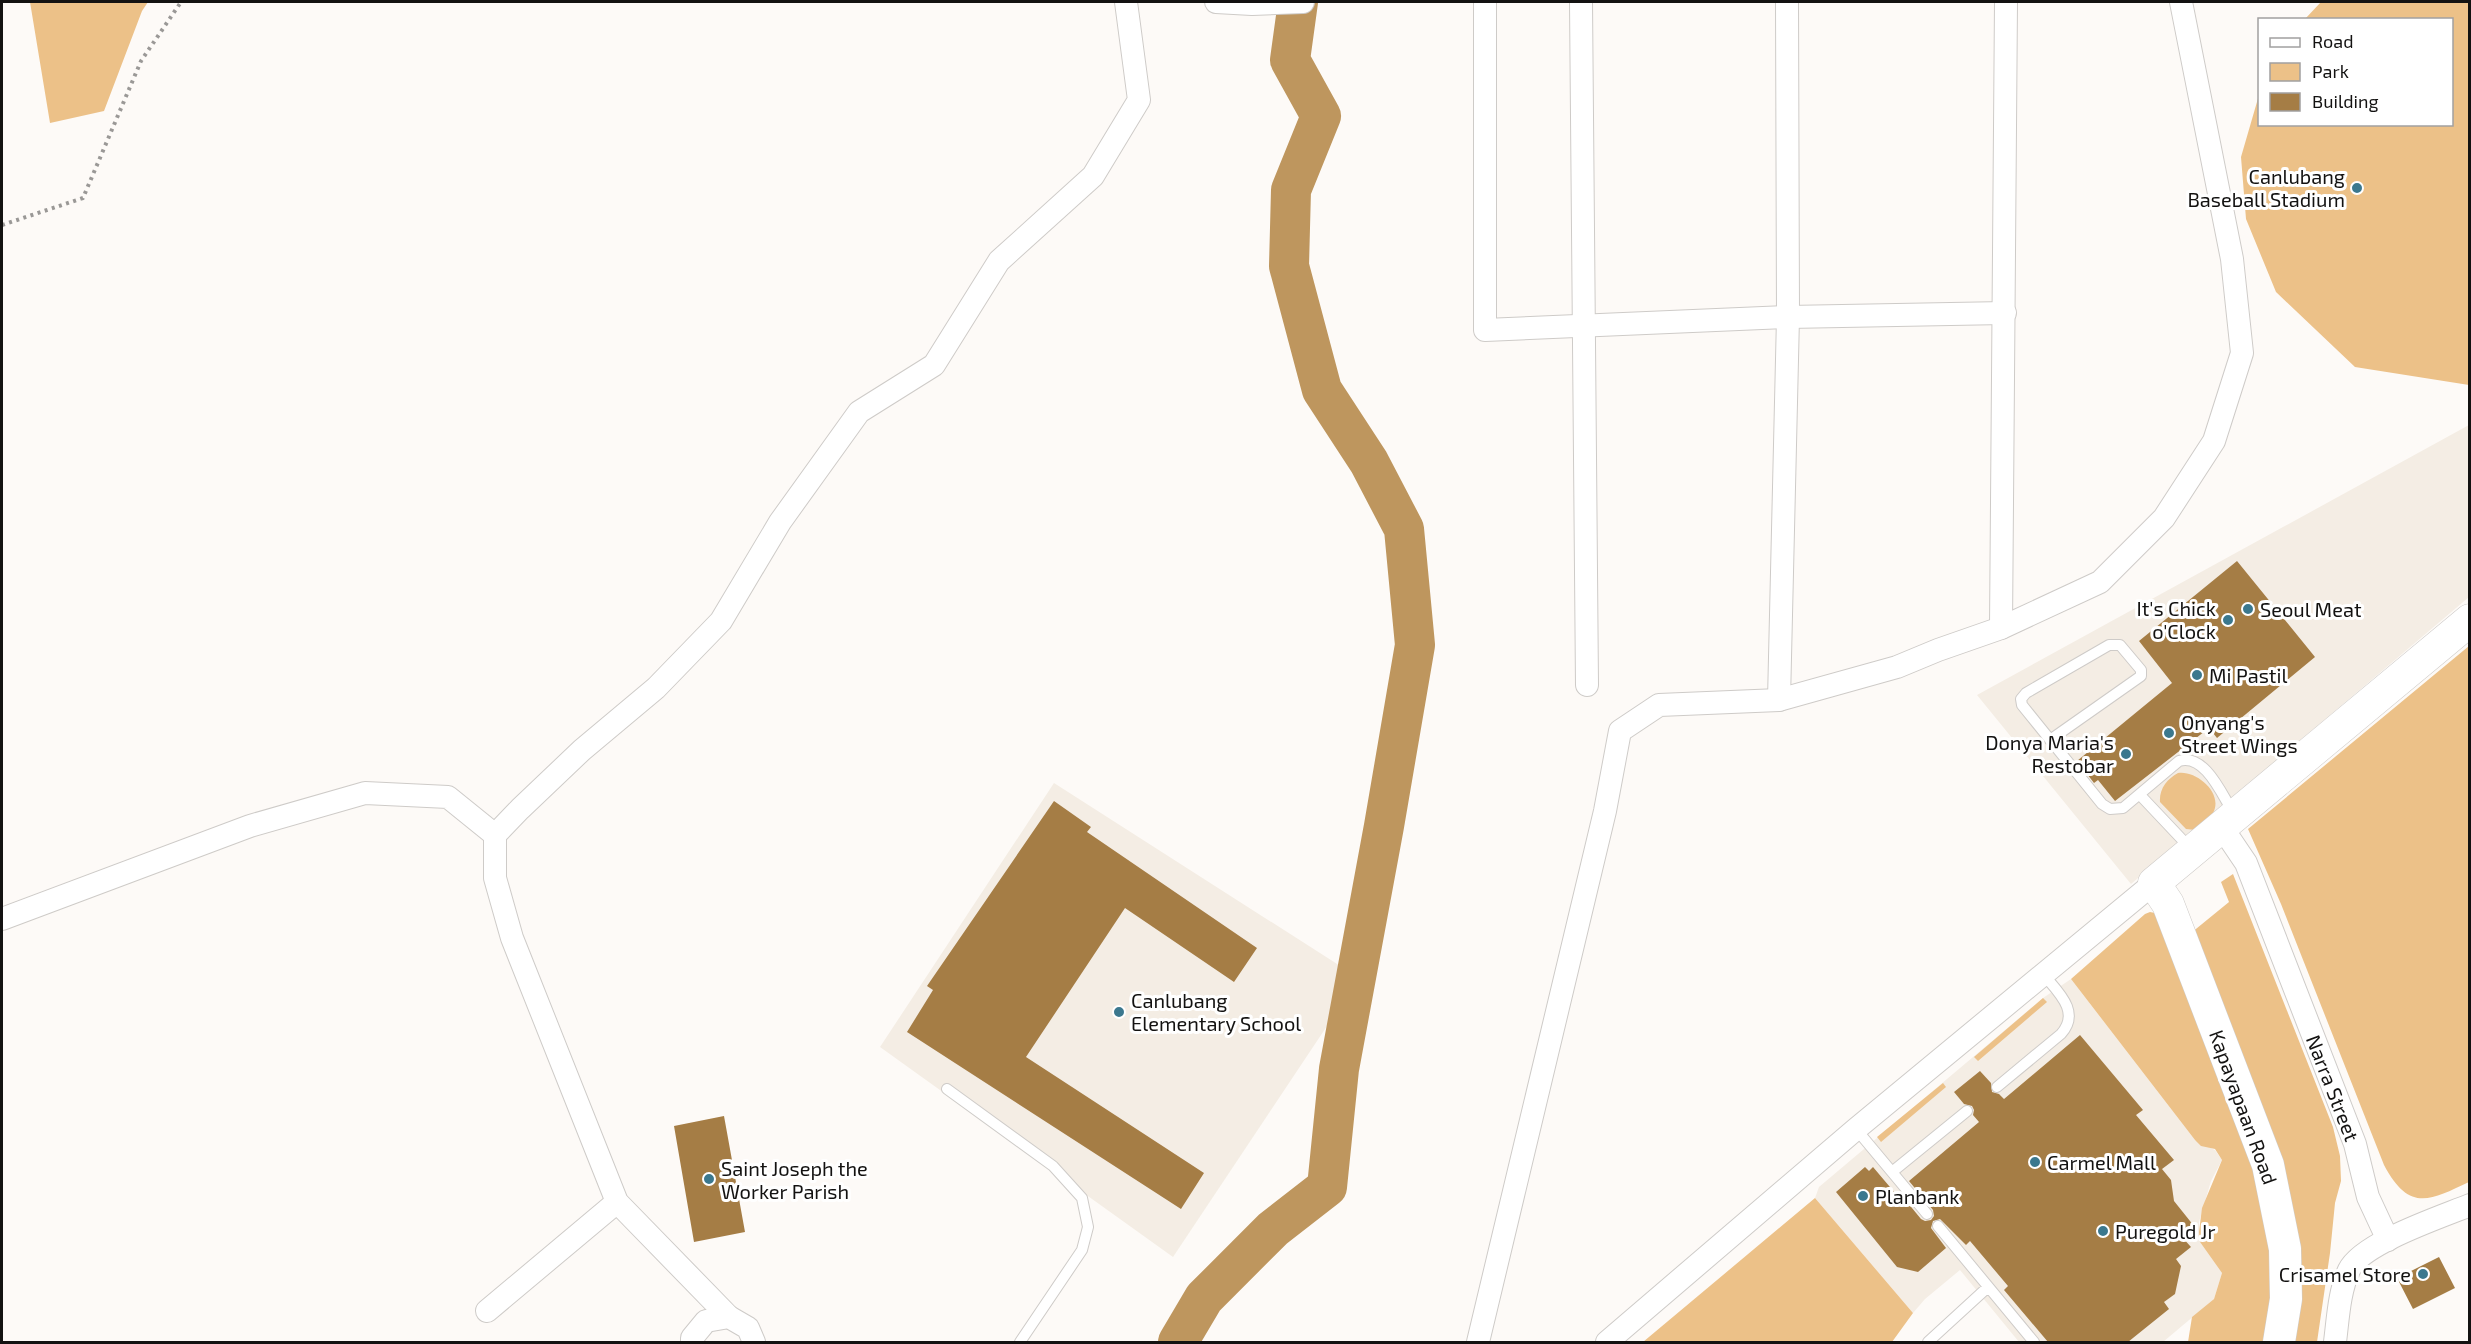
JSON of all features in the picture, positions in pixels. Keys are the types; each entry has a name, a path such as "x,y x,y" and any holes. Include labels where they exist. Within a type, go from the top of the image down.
{"street":[{"path":"754,1342 748,1328 729,1317 617,1202 512,938 495,878 495,835 582,750 656,688 721,621 780,522 859,412 934,365 999,261 1093,176 1139,100 1126,2"},
{"path":"1216,2 1252,4 1303,2"},
{"path":"1485,2 1485,330 1788,317 2005,313"},
{"path":"1581,2 1587,684"},
{"path":"1779,700 1788,317 1787,2"},
{"path":"2001,628 2006,2"},
{"path":"1478,1342 1605,811 1620,731 1659,705 1779,700 1898,667 2001,628 2100,582 2164,519 2214,441 2242,353 2232,259 2181,2"},
{"path":"1607,1342 1856,1130 2469,620"},
{"path":"2,919 250,826 365,794 448,797 495,835"},
{"name":"Narra Street","path":"2228,821 2355,1144 2368,1197 2388,1240"},
{"name":"Kapayapaan Road","path":"2154,883 2168,904 2268,1165 2285,1258 2286,1299 2279,1342"},
{"path":"487,1311 617,1202"},
{"path":"2335,1342 2343,1288 2350,1267 2366,1251 2469,1205"},
{"path":"692,1342 692,1338 706,1321 729,1317"}],"lane":[{"path":"2050,740 2141,676 2141,670 2124,648 2117,644 2109,645 2022,697 2022,705 2050,740 2107,807 2119,810 2180,761 2187,759 2196,762 2210,775 2228,821"},
{"path":"2139,795 2192,851"},
{"path":"1996,1087 2061,1034 2068,1023 2070,1017 2067,1004 2044,975"},
{"path":"947,1089 1053,1166 1082,1198 1088,1227 1082,1251 1020,1342"},
{"path":"1892,1172 1967,1111"},
{"path":"1856,1130 1927,1214"},
{"path":"1938,1226 2034,1342"},
{"path":"1930,1342 1988,1287"}],"path":[{"path":"2,225 83,198 141,61 181,2"}],"shaded area":[{"path":"2469,425 2469,597 2131,884 1977,695"},
{"name":"Canlubang Elementary School","path":"1054,783 1359,978 1173,1257 880,1047"},
{"name":"Carmel Mall","path":"2071,979 2195,1140 2215,1150 2222,1160 2211,1181 2199,1222 2200,1242 2222,1273 2214,1299 2163,1342 2019,1342 1960,1270 1925,1299 1913,1313 1815,1198 1819,1187 2043,998"}],"green space":[{"path":"30,2 148,2 142,11 104,111 50,123"},
{"name":"Canlubang Baseball Stadium","path":"2321,2 2469,2 2469,385 2355,367 2276,292 2246,219 2241,157 2258,98 2258,126 2453,126 2453,18 2306,18"},
{"path":"2469,646 2469,1182 2442,1194 2421,1198 2411,1196 2402,1190 2384,1165 2281,904 2248,829"},
{"path":"2178,773 2193,775 2200,779 2212,791 2215,798 2213,813 2196,830 2186,829 2160,802 2164,785"},
{"path":"2233,874 2333,1127 2340,1156 2341,1181 2335,1203 2317,1342 2293,1342 2299,1303 2191,933 2229,902 2221,882"},
{"path":"2150,912 2155,913 2254,1160 2274,1268 2266,1342 2188,1342 2192,1317 2214,1299 2222,1273 2200,1242 2199,1232 2202,1208 2222,1160 2215,1149 2201,1146 2195,1140 2071,979"},
{"path":"2043,998 2047,1002 1978,1061 1974,1057"},
{"path":"1943,1083 1946,1087 1881,1142 1877,1137"},
{"path":"1815,1198 1913,1313 1892,1342 1643,1342"}],"building":[{"path":"2237,561 2315,657 2217,738 2209,728 2115,801 2098,780 2094,783 2077,761 2172,683 2139,641"},
{"path":"1054,801 1091,827 1087,832 1257,948 1234,982 1125,908 1026,1057 1204,1173 1181,1209 907,1032 933,990 927,986"},
{"name":"Carmel Mall","path":"2080,1035 2143,1110 2136,1115 2174,1160 2162,1169 2171,1180 2174,1201 2194,1226 2181,1236 2191,1247 2176,1259 2181,1266 2175,1294 2164,1302 2169,1309 2128,1342 2048,1342 2004,1290 2008,1286 1970,1241 1966,1245 1940,1219 1933,1221 1931,1228 1946,1248 1918,1272 1897,1267 1836,1192 1865,1167 1869,1171 1873,1167 1895,1193 1898,1191 1921,1219 1931,1220 1934,1216 1933,1210 1909,1181 1979,1122 1973,1115 1972,1106 1964,1104 1954,1092 1980,1071 1991,1083 1992,1092 2004,1099"},
{"name":"Saint Joseph the Worker Parish","path":"724,1116 745,1232 694,1242 674,1126"},
{"path":"2439,1257 2455,1288 2413,1309 2397,1278"}],"waterway":[{"path":"1178,1342 1204,1298 1273,1229 1327,1187 1339,1069 1415,645 1404,529 1369,462 1322,390 1289,266 1291,190 1321,116 1290,60 1298,2"}],"place":[{"name":"Canlubang Baseball Stadium","path":"2357,188"},
{"name":"Seoul Meat","path":"2248,609"},
{"name":"It's Chick o'Clock","path":"2228,620"},
{"name":"Mi Pastil","path":"2197,675"},
{"name":"Onyang's Street Wings","path":"2169,733"},
{"name":"Donya Maria's Restobar","path":"2126,754"},
{"name":"Canlubang Elementary School","path":"1119,1012"},
{"name":"Carmel Mall","path":"2035,1162"},
{"name":"Saint Joseph the Worker Parish","path":"709,1179"},
{"name":"Planbank","path":"1863,1196"},
{"name":"Puregold Jr","path":"2103,1231"},
{"name":"Crisamel Store","path":"2423,1274"}]}
